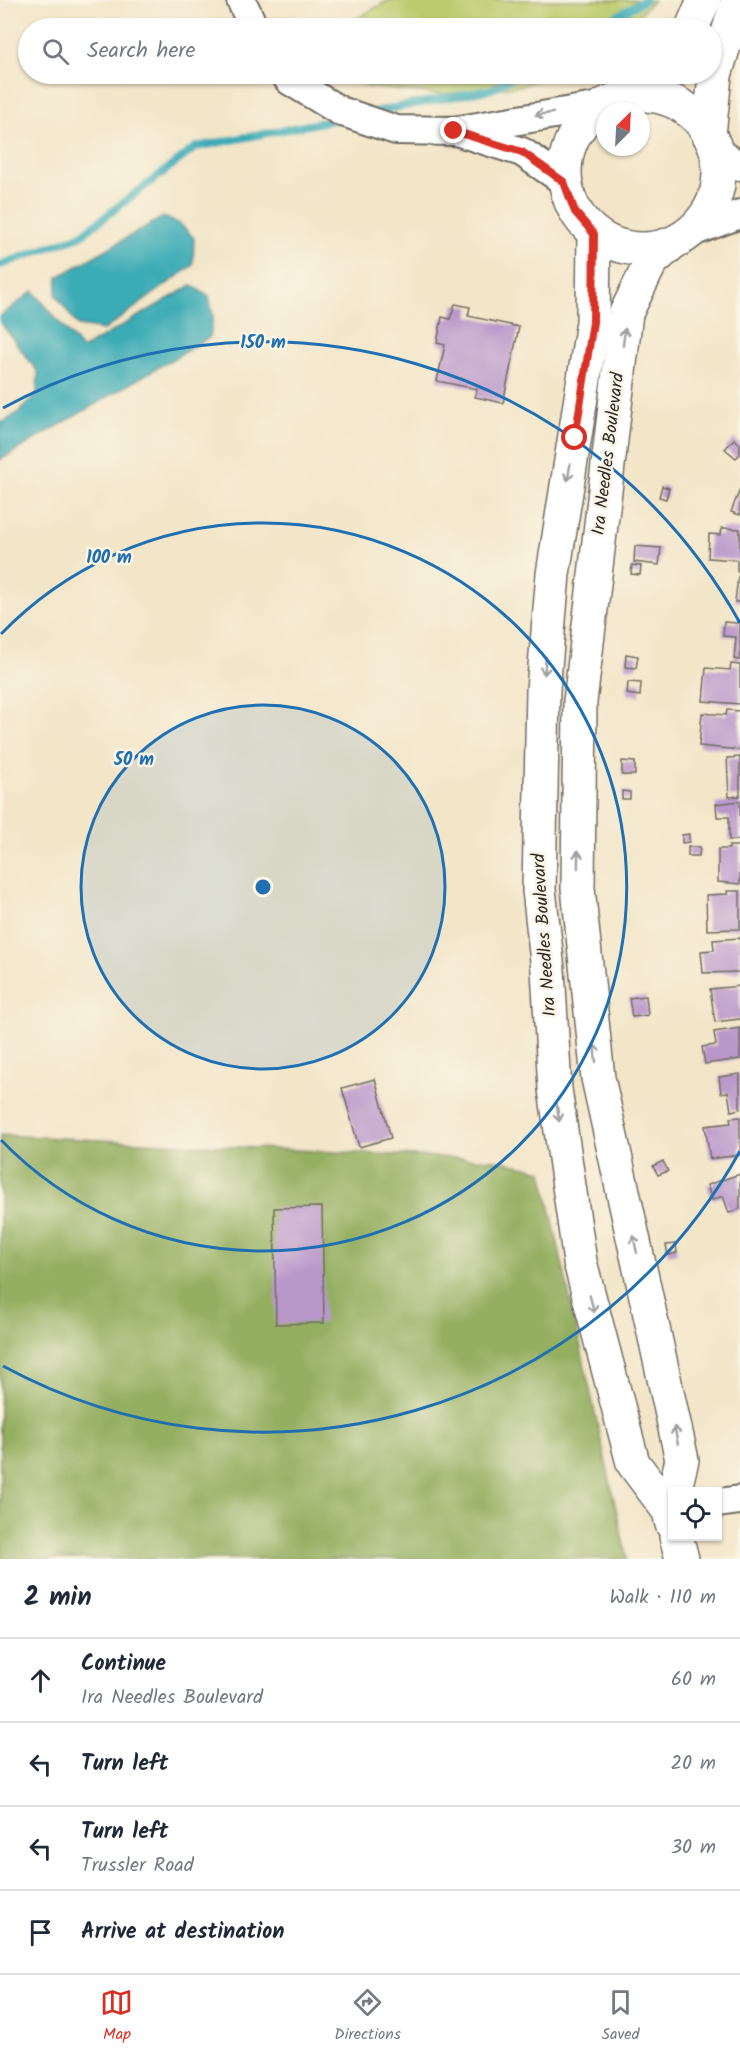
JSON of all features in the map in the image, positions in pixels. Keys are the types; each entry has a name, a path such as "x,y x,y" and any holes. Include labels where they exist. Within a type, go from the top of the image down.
{"main road":[{"path":"696,18 704,0"},
{"path":"722,52 738,0"},
{"path":"645,84 581,123 569,144 564,182 575,212 594,234 617,246 634,250 680,239 706,218 719,184 722,151 716,84"},
{"path":"614,101 650,95 671,100 702,121 722,151"},
{"name":"Ira Needles Boulevard","path":"594,234 593,322 553,574 546,655 539,890 548,970 555,1089 580,1262 633,1463 668,1506"},
{"name":"Ira Needles Boulevard","path":"677,1487 682,1461 598,1078 578,888 580,702 627,314 651,262 680,239"},
{"name":"Ira Needles Boulevard","path":"679,1541 682,1559"}],"street":[{"path":"241,0 249,18"},
{"path":"296,84 340,111 396,130 454,131 614,101"},
{"path":"454,131 522,152 564,182"},
{"path":"680,239 740,214"},
{"path":"722,1502 740,1500"}],"green space":[{"path":"389,0 654,0 635,18 358,18"},
{"path":"363,84 526,84 439,94 368,87"},
{"path":"0,1135 498,1160 542,1171 627,1559 0,1559"}],"water":[{"path":"163,217 180,224 194,238 193,265 104,330 78,326 56,295 58,277"},
{"path":"192,285 209,297 213,316 210,337 0,460 0,421 4,422 19,412 37,394 38,372 0,322 0,316 33,291 82,349"}],"building":[{"path":"455,304 470,307 468,316 519,327 503,403 475,397 477,389 437,381 445,345 437,343 442,317 450,319"},
{"path":"734,439 740,444 740,454 736,458 725,449"},
{"path":"662,486 669,488 666,499 659,497"},
{"path":"740,489 740,515 731,512"},
{"path":"722,528 740,529 740,571 737,571 737,560 708,558 709,534 721,535"},
{"path":"635,546 661,548 659,565 634,562"},
{"path":"632,565 641,566 640,575 631,574"},
{"path":"738,577 740,578 740,602 735,602"},
{"path":"737,620 740,621 740,660 734,659 736,637 723,636 724,622 737,623"},
{"path":"626,654 638,656 636,668 625,667"},
{"path":"731,664 740,665 740,704 703,701 706,668 730,670"},
{"path":"628,682 641,683 640,696 627,694"},
{"path":"727,710 740,711 740,750 699,746 702,713 726,715"},
{"path":"740,757 740,796 729,797 727,758"},
{"path":"622,761 635,762 635,775 622,775"},
{"path":"622,791 630,792 630,799 622,799"},
{"path":"740,801 740,840 729,840 729,817 717,817 716,804"},
{"path":"689,834 689,842 682,843 682,835"},
{"path":"729,846 740,846 740,884 718,882 718,849 729,849"},
{"path":"688,847 700,847 699,856 688,856"},
{"path":"727,891 740,891 740,929 707,930 706,895 728,894"},
{"path":"740,938 740,972 703,973 701,951 714,950 713,940"},
{"path":"740,986 740,1019 715,1022 710,989"},
{"path":"646,996 648,1015 632,1017 629,998"},
{"path":"740,1028 740,1059 705,1064 702,1047 716,1045 714,1032"},
{"path":"740,1074 740,1109 731,1111 728,1092 721,1093 719,1077"},
{"path":"375,1079 391,1138 359,1147 342,1088"},
{"path":"740,1117 740,1155 710,1159 705,1126 731,1123 730,1118"},
{"path":"663,1161 668,1171 658,1175 653,1166"},
{"path":"740,1174 740,1209 729,1213 723,1196 712,1200 707,1185"},
{"path":"322,1207 324,1323 276,1324 274,1208"},
{"path":"676,1244 677,1253 668,1255 666,1245"}],"waterway":[{"path":"614,18 645,0"},
{"path":"374,112 492,89 501,84"},
{"path":"0,265 80,236 196,147 339,119"}],"route":[{"path":"454,131 522,152 564,182 575,212 594,234 593,322 575,438"}]}
